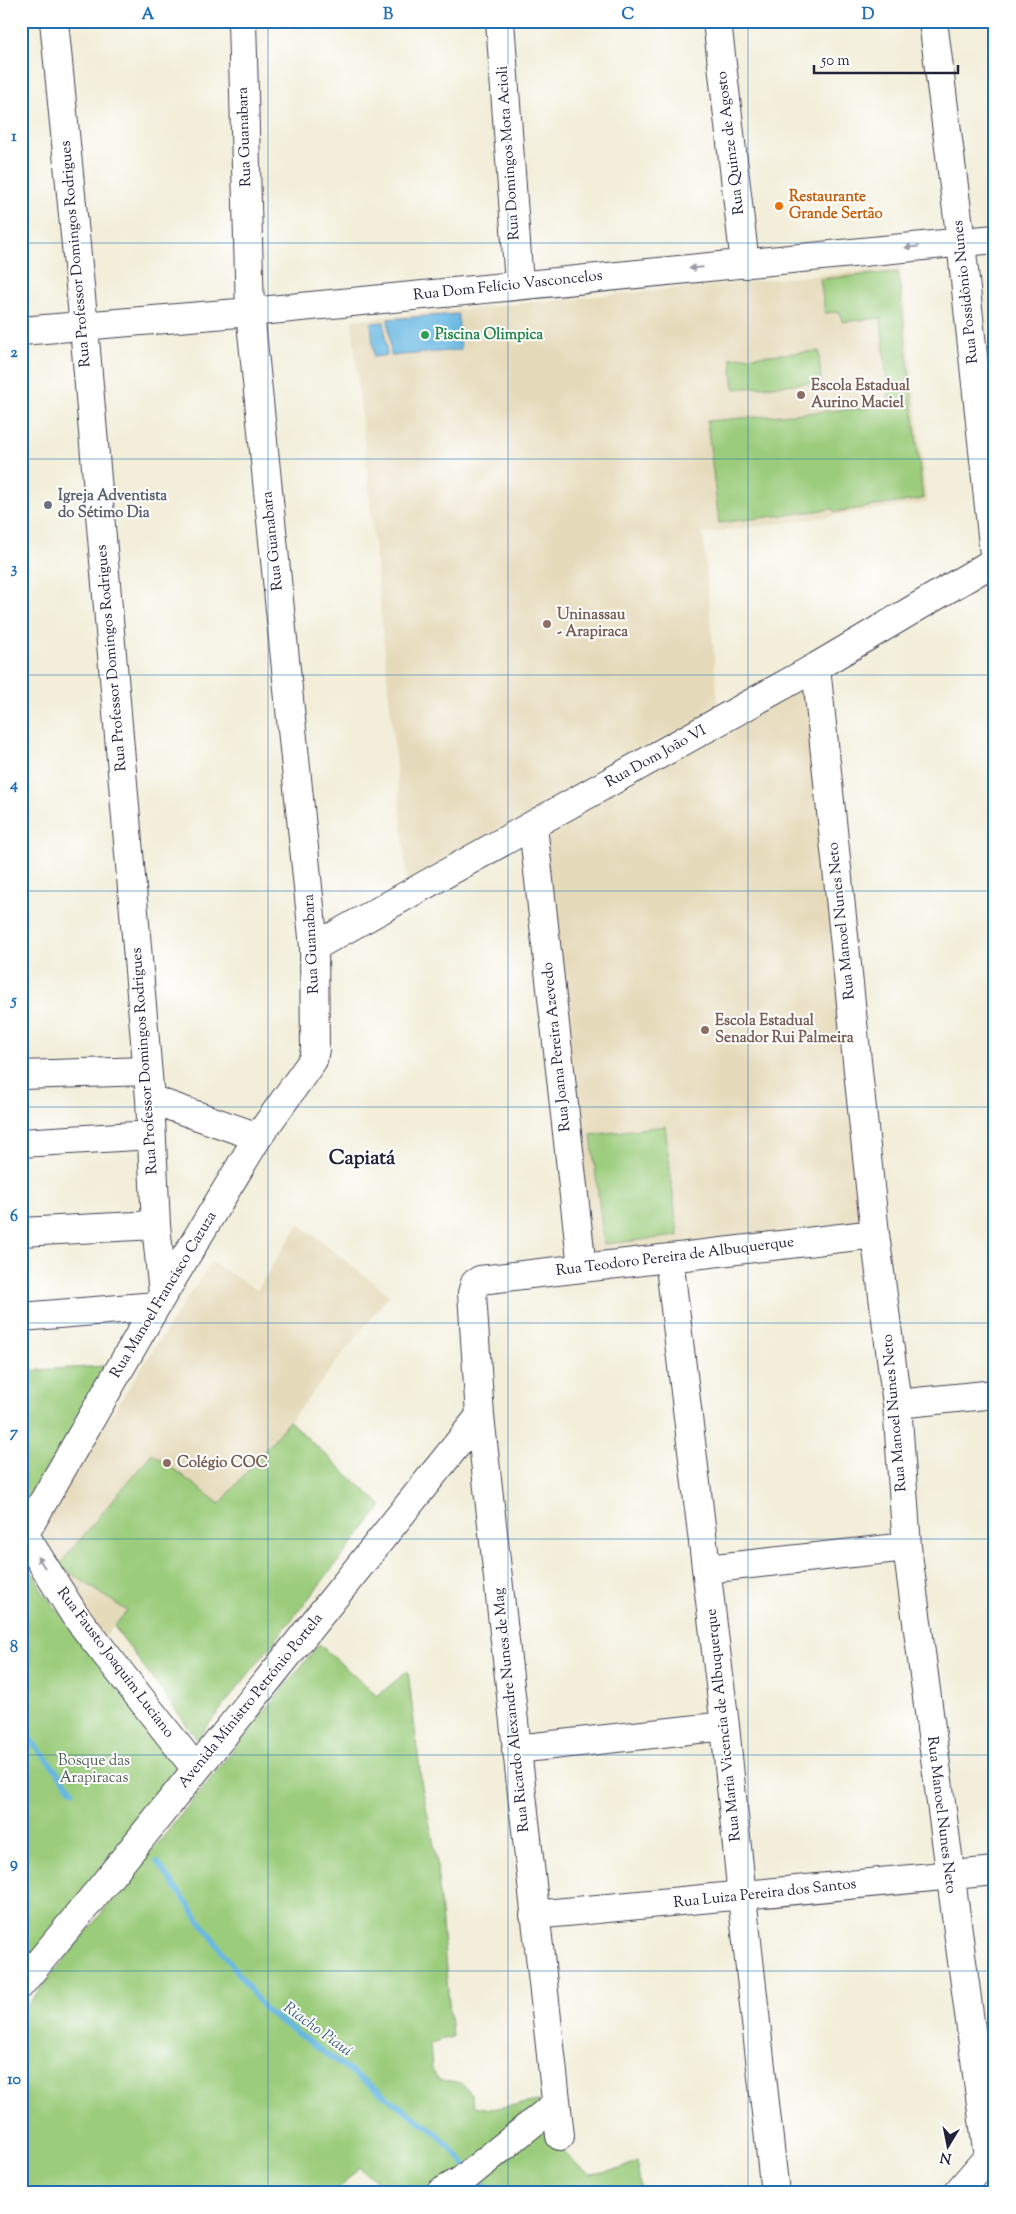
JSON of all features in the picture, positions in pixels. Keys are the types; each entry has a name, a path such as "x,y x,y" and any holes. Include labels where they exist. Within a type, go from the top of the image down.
{"street":[{"name":"Rua Professor Domingos Rodrigues","path":"54,21 84,327 150,1099 160,1300"},
{"name":"Rua Guanabara","path":"242,21 250,312 314,947 315,1049 313,1060"},
{"name":"Rua Domingos Mota Acioli","path":"500,21 519,284"},
{"name":"Rua Quinze de Agosto","path":"717,21 745,264"},
{"name":"Rua Possidônio Nunes","path":"933,21 961,242 995,562"},
{"name":"Rua Dom Felício Vasconcelos","path":"21,331 250,312 519,284 995,239"},
{"name":"Rua Dom João VI","path":"314,947 816,667 995,562"},
{"name":"Rua Manoel Nunes Neto","path":"816,667 875,1234 897,1404 907,1547 949,1875 991,2153"},
{"name":"Rua Joana Pereira Azevedo","path":"533,826 582,1268"},
{"name":"Rua Manoel Francisco Cazuza","path":"22,1532 258,1137 313,1060"},
{"path":"21,1075 147,1072"},
{"path":"150,1099 258,1137"},
{"path":"21,1143 151,1135"},
{"path":"21,1232 156,1225"},
{"name":"Rua Teodoro Pereira de Albuquerque","path":"476,1283 480,1280 875,1234"},
{"name":"Rua Maria Vicencia de Albuquerque","path":"669,1258 725,1726 775,2193"},
{"name":"Rua Ricardo Alexandre Nunes de Mag","path":"476,1283 472,1293 480,1416 560,2136"},
{"path":"21,1318 160,1300"},
{"path":"897,1404 995,1394"},
{"name":"Avenida Ministro Petrônio Portela","path":"21,1984 104,1884 480,1416"},
{"name":"Rua Fausto Joaquim Luciano","path":"22,1532 74,1614 196,1769"},
{"path":"706,1569 907,1547"},
{"path":"516,1748 725,1726"},
{"name":"Rua Luiza Pereira dos Santos","path":"534,1915 995,1871"},
{"path":"451,2186 556,2104"},
{"path":"957,2193 991,2153"}],"shaded area":[{"name":"Uninassau - Arapiraca","path":"901,267 927,503 703,534 719,714 408,888 352,320"},
{"name":"Escola Estadual Senador Rui Palmeira","path":"816,667 875,1234 582,1268 533,826"},
{"name":"Colégio COC","path":"299,1224 389,1295 306,1401 220,1504 98,1644 28,1541 211,1262 257,1290"}],"green space":[{"path":"898,272 923,499 835,512 833,509 719,523 707,421 889,406 881,318 842,322 840,312 825,313 820,279"},
{"path":"819,351 821,382 734,389 731,358"},
{"path":"665,1126 678,1236 604,1244 591,1135"},
{"path":"122,1365 21,1529 21,1371"},
{"path":"289,1421 382,1506 197,1739 114,1626 127,1611 59,1565 152,1453 220,1504"},
{"name":"Bosque das Arapiracas","path":"21,1548 42,1591 188,1769 21,1973"},
{"path":"319,1644 377,1696 408,1671 422,1787 436,1855 452,2037 430,2043 432,2070 439,2080 463,2085 469,2092 475,2106 490,2109 539,2101 548,2124 558,2142 571,2159 590,2174 621,2169 637,2161 641,2193 390,2193 359,2167 336,2193 21,2193 21,2013"},
{"path":"723,2186 725,2193 674,2193"}],"water":[{"name":"Piscina Olimpica","path":"458,314 461,350 391,356 388,319"},
{"path":"384,322 387,355 374,357 371,323"}],"waterway":[{"name":"Riacho Piauí","path":"21,1728 73,1791"},
{"name":"Riacho Piauí","path":"157,1862 265,2010 438,2134 467,2167"},
{"name":"Riacho Piauí","path":"477,2178 491,2193"}],"place":[{"name":"Restaurante Grande Sertão","path":"779,206"},
{"name":"Piscina Olimpica","path":"425,335"},
{"name":"Escola Estadual Aurino Maciel","path":"801,395"},
{"name":"Igreja Adventista do Sétimo Dia","path":"48,505"},
{"name":"Uninassau - Arapiraca","path":"547,624"},
{"name":"Escola Estadual Senador Rui Palmeira","path":"705,1030"},
{"name":"Colégio COC","path":"167,1463"}],"district":[{"name":"Capiatá","path":"362,1159"}]}
